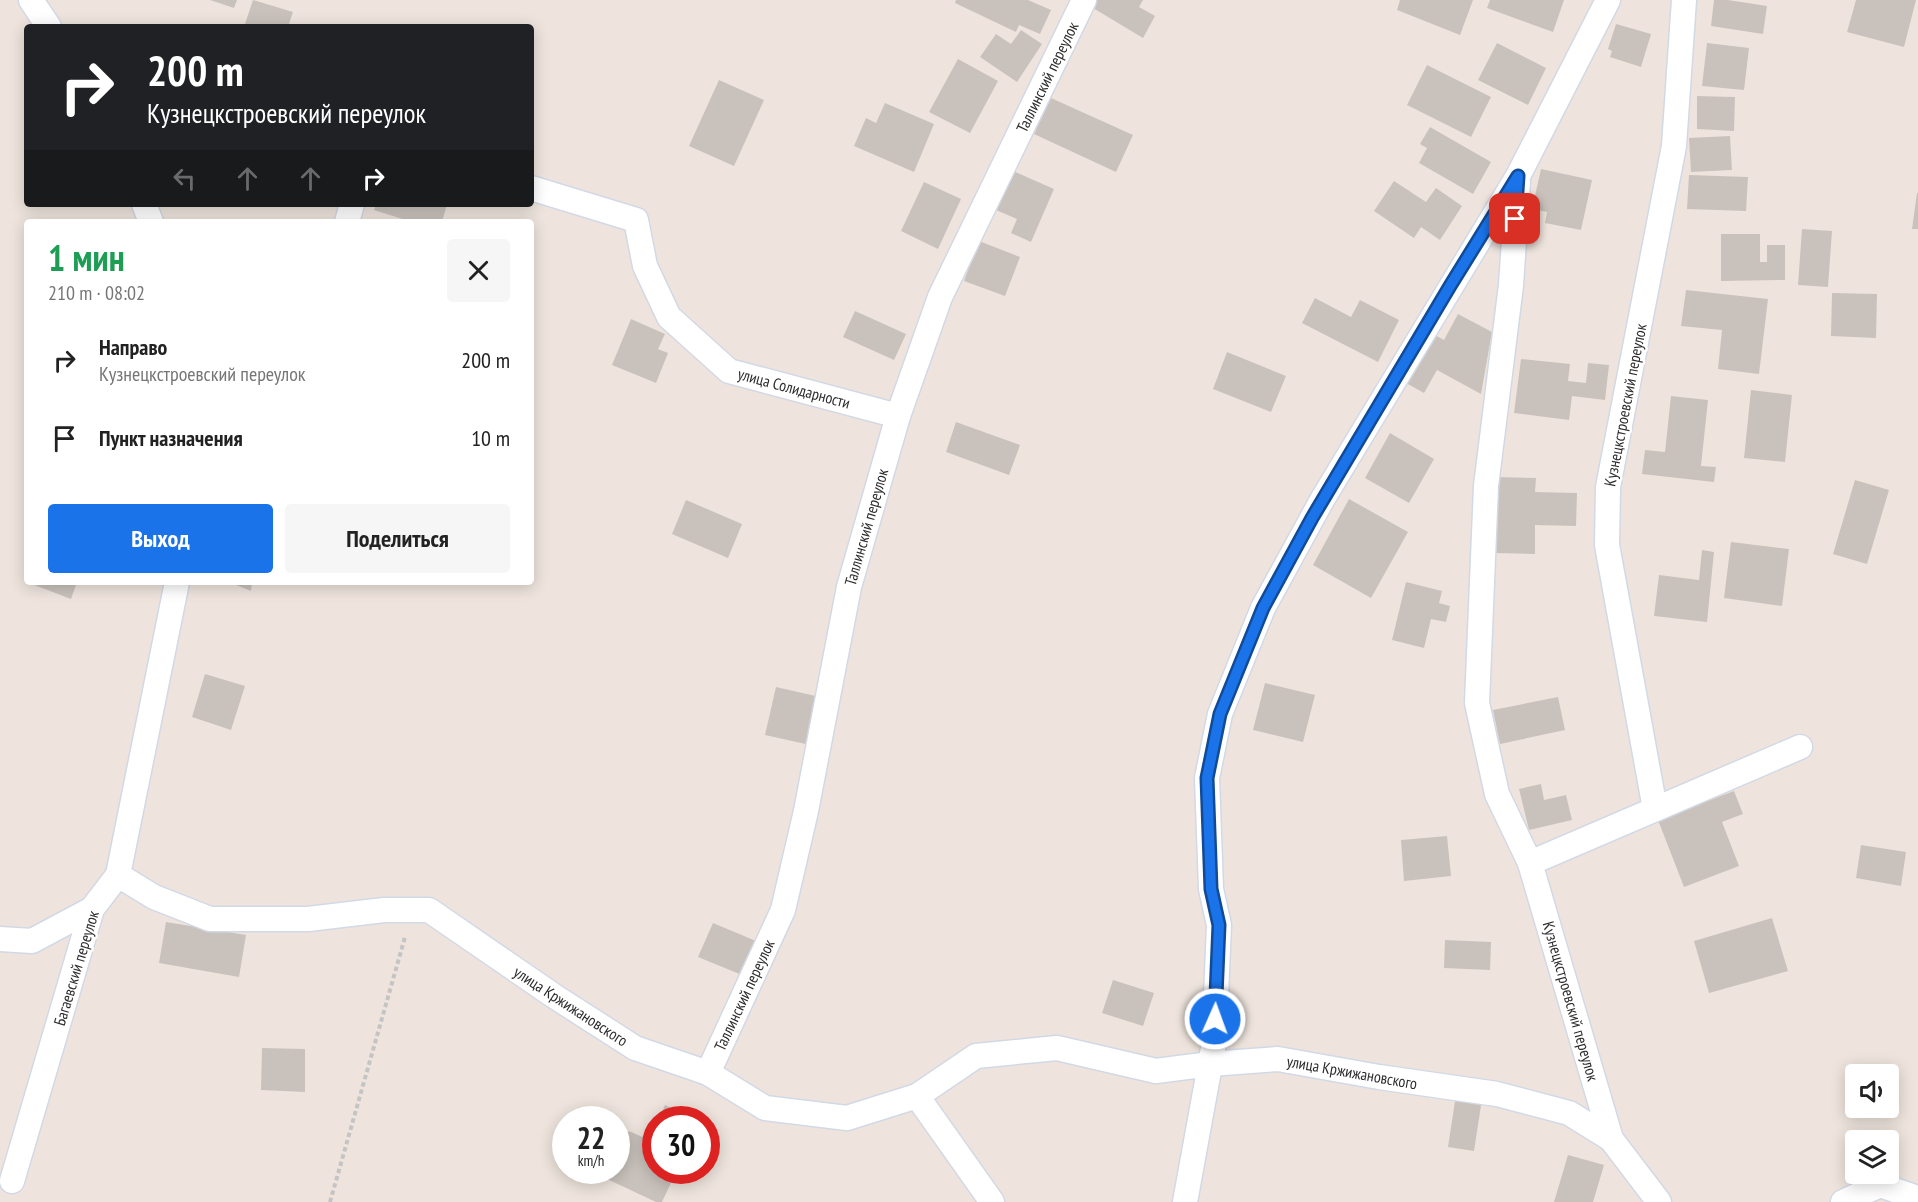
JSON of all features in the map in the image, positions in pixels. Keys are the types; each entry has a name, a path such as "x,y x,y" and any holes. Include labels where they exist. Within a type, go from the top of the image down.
{"street":[{"path":"31,0 47,24"},
{"name":"Таллинский переулок","path":"708,1073 783,910 806,811 849,587 898,416 940,297 1084,0"},
{"name":"Кузнецкстроевский переулок","path":"1185,1202 1214,1043 1219,925 1211,889 1207,778 1220,714 1263,608 1312,519 1518,176 1608,0"},
{"name":"Кузнецкстроевский переулок","path":"1655,809 1607,545 1608,487 1674,146 1684,0"},
{"name":"Кузнецкстроевский переулок","path":"1518,176 1511,285 1486,486 1477,703 1497,794 1530,863 1611,1139"},
{"name":"улица Солидарности","path":"534,189 636,220 645,266 669,317 729,371 898,416"},
{"name":"Багаевский переулок","path":"12,1181 92,909 117,875 176,585"},
{"path":"1530,863 1800,747"},
{"name":"улица Кржижановского","path":"117,875 154,897 210,918 308,920 384,910 429,910 634,1048 708,1073 765,1108 847,1118 917,1096 976,1056 1057,1048 1156,1071 1278,1059 1497,1095 1569,1113 1611,1139 1659,1202"},
{"path":"0,939 32,941 92,909"},
{"path":"917,1096 992,1202"},
{"path":"1843,1202 1880,1185 1912,1196 1918,1202"}],"path":[{"path":"330,1202 412,910"}],"building":[{"path":"210,0 237,0 234,8"},
{"path":"253,0 293,12 289,24 245,24"},
{"path":"956,0 1028,0 1051,10 1040,34 1019,25 1016,32 955,3"},
{"path":"1097,0 1143,0 1139,7 1155,16 1143,38 1093,8"},
{"path":"1400,0 1473,0 1460,35 1397,10"},
{"path":"1490,0 1564,0 1553,32 1487,8"},
{"path":"1714,0 1767,6 1763,34 1711,26"},
{"path":"1856,0 1916,0 1904,47 1847,32"},
{"path":"1616,24 1651,34 1641,67 1610,57 1612,51 1608,49"},
{"path":"1021,30 1042,44 1017,82 980,57 996,34 1011,44"},
{"path":"1497,43 1546,68 1528,105 1478,80"},
{"path":"1707,43 1749,48 1744,90 1702,86"},
{"path":"958,59 998,81 970,133 929,112"},
{"path":"1427,65 1491,97 1471,137 1407,105"},
{"path":"719,80 764,100 734,166 689,146"},
{"path":"1697,96 1735,97 1734,131 1697,129"},
{"path":"1051,98 1133,135 1116,172 1034,134"},
{"path":"885,103 934,124 914,172 854,146 866,118 876,123"},
{"path":"1430,127 1491,162 1473,194 1419,163 1427,148 1420,144"},
{"path":"1730,136 1732,170 1691,172 1689,138"},
{"path":"1541,169 1592,180 1581,230 1545,223 1547,212 1532,209"},
{"path":"1013,171 1054,189 1031,242 1011,233 1017,219 996,210"},
{"path":"1689,175 1748,177 1746,211 1687,209"},
{"path":"1394,181 1426,202 1436,188 1462,206 1440,240 1421,227 1414,238 1374,211"},
{"path":"924,182 961,199 938,249 901,231"},
{"path":"1917,193 1918,229 1912,229"},
{"path":"375,207 446,207 443,219 402,219 374,210"},
{"path":"1802,229 1832,231 1828,287 1798,285"},
{"path":"1721,234 1760,234 1760,262 1767,262 1767,245 1785,245 1785,280 1721,281"},
{"path":"979,241 1020,257 1005,296 964,281"},
{"path":"1686,290 1768,299 1759,374 1718,369 1722,330 1681,326"},
{"path":"1832,293 1877,294 1876,338 1831,336"},
{"path":"1315,298 1351,317 1360,300 1399,320 1378,362 1302,323"},
{"path":"855,311 906,334 894,360 843,337"},
{"path":"1458,314 1492,332 1481,394 1437,370 1424,393 1406,383 1433,334 1444,340"},
{"path":"631,319 665,334 658,349 668,353 656,383 612,365"},
{"path":"1227,352 1286,376 1271,412 1213,389"},
{"path":"1521,359 1570,364 1568,381 1586,383 1588,363 1609,365 1605,400 1572,396 1569,420 1514,413"},
{"path":"1751,390 1792,395 1785,462 1744,458"},
{"path":"1671,396 1708,400 1701,466 1716,467 1714,482 1642,474 1645,450 1665,452"},
{"path":"956,422 1020,445 1009,475 946,452"},
{"path":"1390,433 1434,459 1409,503 1365,478"},
{"path":"1496,477 1536,478 1535,492 1577,493 1576,526 1535,525 1535,554 1495,553"},
{"path":"1855,480 1889,490 1867,564 1833,554"},
{"path":"1349,499 1408,532 1371,598 1313,565"},
{"path":"686,500 742,524 728,558 672,534"},
{"path":"1731,542 1789,549 1782,606 1724,598"},
{"path":"1702,550 1714,552 1707,622 1654,616 1659,575 1699,580"},
{"path":"1406,582 1442,591 1439,603 1450,606 1446,622 1431,619 1424,648 1392,640"},
{"path":"35,585 76,585 71,599"},
{"path":"236,585 252,585 251,591"},
{"path":"205,674 245,686 231,730 192,717"},
{"path":"1265,683 1315,695 1303,742 1253,730"},
{"path":"776,687 820,697 810,745 765,735"},
{"path":"1558,697 1565,730 1500,744 1493,710"},
{"path":"1541,784 1544,800 1566,795 1572,820 1529,830 1519,789"},
{"path":"1734,791 1743,814 1722,822 1739,866 1684,887 1658,820"},
{"path":"1447,836 1451,876 1404,881 1401,840"},
{"path":"1861,845 1906,852 1901,886 1856,878"},
{"path":"1772,918 1788,971 1709,993 1694,941"},
{"path":"166,922 246,935 239,977 159,963"},
{"path":"713,923 756,941 742,975 698,957"},
{"path":"1445,940 1491,942 1490,970 1444,968"},
{"path":"1113,980 1154,993 1143,1026 1102,1013"},
{"path":"262,1048 305,1049 305,1092 261,1090"},
{"path":"1456,1095 1482,1099 1474,1151 1448,1147"},
{"path":"630,1131 642,1137 642,1184 670,1184 662,1202 656,1202 618,1184 630,1184"},
{"path":"1568,1155 1604,1165 1593,1202 1554,1202"}],"route":[{"path":"1215,1019 1219,925 1211,889 1207,778 1220,714 1263,608 1312,518 1518,176 1515,219"}]}
